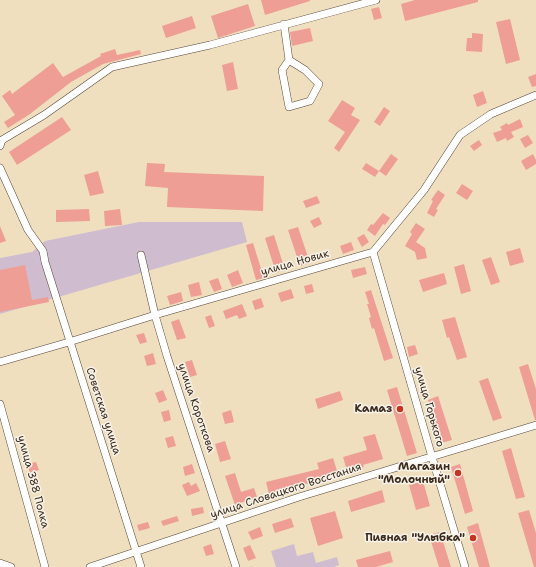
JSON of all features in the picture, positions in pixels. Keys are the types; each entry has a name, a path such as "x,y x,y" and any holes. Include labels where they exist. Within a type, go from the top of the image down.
{"street":[{"path":"0,146 2,140 44,115 112,67 210,45 376,0"},
{"path":"284,24 288,60 282,70 288,107 310,101 319,84 305,70 288,60"},
{"path":"373,252 424,190 460,135 491,114 536,95"},
{"name":"Советская улица","path":"0,168 28,230 43,251 44,262 141,567"},
{"name":"улица Новик","path":"0,362 155,315 373,252"},
{"name":"улица Горького","path":"373,252 465,567"},
{"name":"улица Короткова","path":"141,255 155,315 167,356 223,523 236,567"},
{"name":"улица 388 Полка","path":"0,404 45,567"},
{"name":"улица Словацкого Восстания","path":"90,567 299,497 536,425"},
{"path":"0,563 11,567"}],"shaded area":[{"path":"139,222 242,222 247,242 0,314 0,258 32,252 45,241"},
{"path":"294,544 297,556 313,552 316,563 337,557 339,565 333,567 276,567 271,551"}],"building":[{"path":"261,0 310,0 310,1 265,15"},
{"path":"415,0 478,0 478,2 405,21 401,4"},
{"path":"248,4 255,26 218,38 211,16"},
{"path":"379,7 382,18 374,20 371,9"},
{"path":"192,16 196,28 166,38 162,26"},
{"path":"510,19 520,60 506,64 496,22"},
{"path":"310,28 313,41 292,46 290,32"},
{"path":"472,33 483,34 482,52 466,51 467,38 472,38"},
{"path":"115,49 117,55 140,50 141,54 103,64 71,82 30,114 8,128 4,122 15,115 2,96 10,90 12,94 53,63 63,77 101,56 100,54"},
{"path":"233,62 238,89 227,91 222,65"},
{"path":"536,74 536,86 532,87 528,77"},
{"path":"483,91 487,103 477,107 473,95"},
{"path":"342,100 355,108 351,115 360,120 339,152 334,148 345,132 328,121"},
{"path":"384,107 390,111 380,126 374,122"},
{"path":"62,117 71,130 17,165 9,152"},
{"path":"520,119 523,127 511,132 514,137 507,141 506,138 497,142 493,133 502,130 500,127 507,123 508,125"},
{"path":"528,135 533,143 525,148 520,139"},
{"path":"479,140 482,145 474,151 470,146"},
{"path":"391,154 398,159 386,176 379,171"},
{"path":"533,154 536,164 526,170 521,161"},
{"path":"147,163 165,164 164,172 264,176 263,211 167,207 168,188 145,186"},
{"path":"366,163 379,171 375,177 362,169"},
{"path":"98,171 104,193 90,196 84,175"},
{"path":"462,184 473,191 467,200 456,193"},
{"path":"438,190 445,195 436,209 438,210 434,217 427,213 433,201 431,200"},
{"path":"317,196 320,203 306,208 303,201"},
{"path":"89,209 90,221 56,222 56,210"},
{"path":"120,209 122,225 105,226 104,211"},
{"path":"383,213 390,218 385,225 383,224 375,236 367,230"},
{"path":"319,217 322,224 314,228 310,221"},
{"path":"416,223 425,229 416,242 425,248 427,258 417,260 415,252 405,246 412,234 410,232"},
{"path":"0,226 6,241 0,243"},
{"path":"298,227 310,263 300,266 288,230"},
{"path":"364,234 369,242 362,247 357,238"},
{"path":"274,235 285,270 276,273 265,238"},
{"path":"351,242 354,250 343,254 340,246"},
{"path":"253,243 264,278 256,280 246,245"},
{"path":"520,248 524,262 510,266 506,252"},
{"path":"491,257 500,282 491,285 482,260"},
{"path":"464,264 471,291 461,294 454,267"},
{"path":"25,265 32,300 48,297 49,302 0,312 0,270"},
{"path":"365,267 367,274 353,278 351,270"},
{"path":"238,270 243,283 232,287 227,275"},
{"path":"444,273 447,284 423,292 419,280"},
{"path":"218,278 222,289 214,292 209,281"},
{"path":"199,282 202,295 191,297 188,285"},
{"path":"312,284 314,292 306,294 304,286"},
{"path":"291,289 294,298 281,302 278,293"},
{"path":"371,290 393,358 384,361 374,328 372,329 369,318 371,317 367,304 369,304 365,292"},
{"path":"181,292 183,301 170,305 167,296"},
{"path":"261,298 264,307 255,310 252,301"},
{"path":"242,304 247,316 239,319 237,315 226,319 223,311"},
{"path":"211,315 215,326 209,328 205,317"},
{"path":"455,317 467,357 457,360 449,337 447,338 442,320"},
{"path":"179,319 186,338 177,340 171,322"},
{"path":"144,333 147,342 140,344 136,335"},
{"path":"415,345 418,354 409,357 407,347"},
{"path":"153,353 156,364 147,366 144,356"},
{"path":"192,360 197,375 190,377 185,362"},
{"path":"528,364 536,389 536,420 519,367"},
{"path":"488,378 502,418 493,421 479,381"},
{"path":"397,387 417,453 407,456 387,390"},
{"path":"163,390 167,400 159,403 155,393"},
{"path":"340,391 343,400 318,409 315,399"},
{"path":"438,396 452,440 441,443 428,400"},
{"path":"169,410 171,420 164,422 161,412"},
{"path":"231,410 234,422 225,424 222,413"},
{"path":"375,434 383,459 363,465 364,467 347,471 343,457 367,450 363,437"},
{"path":"173,436 176,446 168,448 165,438"},
{"path":"225,441 231,459 220,462 215,444"},
{"path":"511,448 525,497 516,499 502,451"},
{"path":"333,458 338,474 269,494 266,482 319,469 317,463"},
{"path":"36,462 39,470 30,473 27,464"},
{"path":"192,464 195,473 185,476 183,467"},
{"path":"460,464 473,511 465,514 451,467"},
{"path":"235,473 241,492 254,488 257,497 235,505 225,476"},
{"path":"423,481 430,506 416,510 409,485"},
{"path":"189,482 191,486 196,483 200,491 187,496 182,485"},
{"path":"382,490 385,502 351,512 348,501"},
{"path":"203,507 204,513 192,516 191,509"},
{"path":"529,510 536,533 536,567 534,567 518,513"},
{"path":"335,511 343,538 318,546 310,518"},
{"path":"177,516 179,521 163,526 161,521"},
{"path":"291,518 294,527 275,533 272,524"},
{"path":"148,522 150,528 139,531 137,525"},
{"path":"478,523 490,567 479,567 467,527"},
{"path":"260,527 263,536 252,540 248,532"},
{"path":"440,532 451,567 439,567 429,535"},
{"path":"211,544 214,554 206,556 203,547"},
{"path":"250,545 256,558 248,561 243,548"},
{"path":"390,551 393,562 376,567 358,567 356,560"}],"place":[{"name":"Камаз","path":"400,409"},
{"name":"Магазин \"Молочный\"","path":"458,473"},
{"name":"Пивная \"Улыбка\"","path":"473,538"}]}
